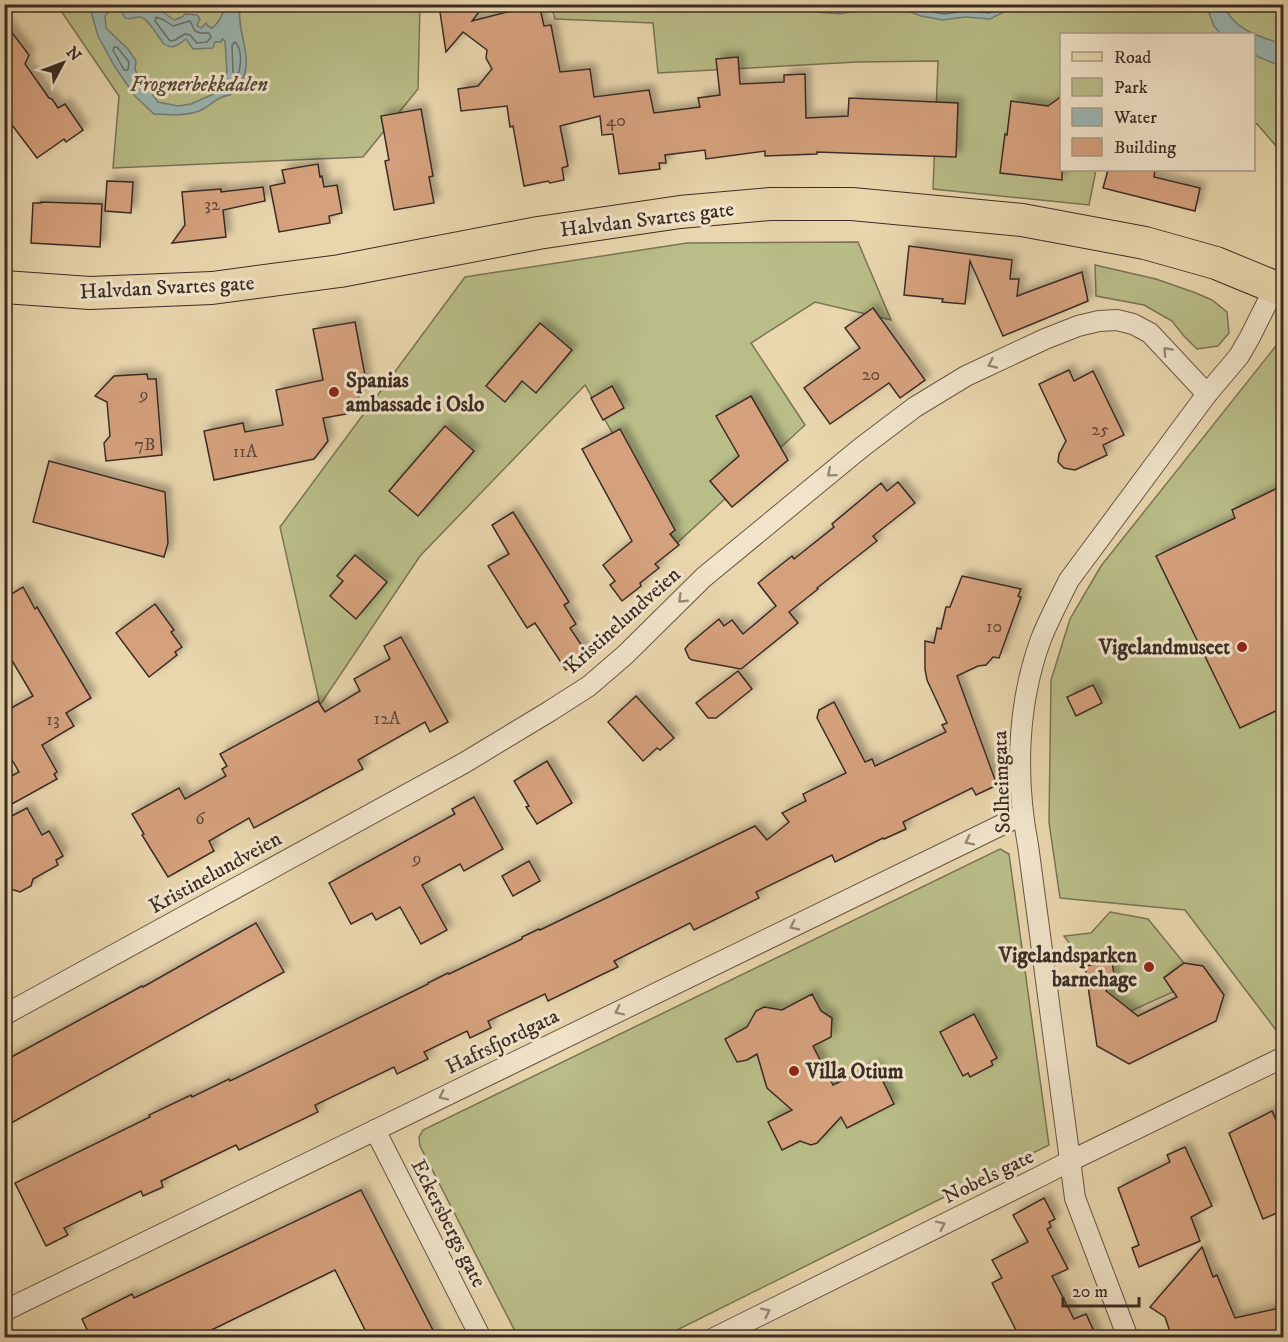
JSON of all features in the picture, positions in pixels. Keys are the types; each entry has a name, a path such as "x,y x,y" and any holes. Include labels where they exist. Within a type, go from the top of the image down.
{"main road":[{"name":"Halvdan Svartes gate","path":"4,287 90,293 212,288 340,271 538,232 680,212 770,204 852,204 1022,220 1145,243 1216,263 1279,289"}],"street":[{"name":"Solheimgata","path":"1128,1338 1075,1198 1028,845 1022,815 1020,742 1024,704 1041,639 1069,580 1207,394 1239,356 1279,289"},
{"name":"Kristinelundveien","path":"4,1015 464,763 589,686 625,655 704,578 862,447 915,407 966,376 1056,335 1099,321 1117,320 1133,324 1150,333 1207,394"},
{"name":"Hafrsfjordgata","path":"4,1311 1022,815"},
{"name":"Nobels gate","path":"714,1338 1284,1057"},
{"name":"Eckersbergs gate","path":"375,1130 481,1338"}],"green space":[{"name":"Frognerbekkdalen","path":"57,5 420,5 418,89 363,157 113,168 119,96"},
{"path":"551,5 1283,5 1283,154 1255,123 1255,33 1060,33 1060,171 1096,171 1089,205 933,189 938,61 857,62 658,73 653,23 555,19"},
{"path":"858,242 891,320 815,302 751,343 805,425 676,544 585,385 420,556 320,705 280,527 465,277 687,243"},
{"path":"1095,265 1156,279 1212,300 1227,312 1229,333 1218,346 1197,349 1172,321 1144,305 1096,296"},
{"path":"1283,337 1283,1032 1279,1034 1185,910 1060,898 1049,822 1051,680 1070,619 1101,566"},
{"path":"1000,849 1009,854 1049,1145 663,1337 518,1337 420,1146 419,1137 423,1130"},
{"path":"1110,912 1148,919 1184,963 1164,977 1173,992 1131,1011 1122,1004 1091,1008 1089,992 1106,990 1115,981 1112,963 1086,965 1064,936 1091,933"}],"water":[{"path":"91,5 115,5 105,16 106,28 128,49 136,61 135,70 158,102 178,106 191,104 218,92 227,72 225,41 222,39 221,42 215,42 213,48 193,49 186,39 175,46 167,46 143,18 125,18 118,5 148,6 174,20 185,14 197,15 200,19 197,25 201,28 206,23 212,28 221,18 225,5 240,5 240,23 246,59 243,79 230,95 194,113 154,114 135,96 115,67 98,36"},
{"path":"729,5 1018,5 990,19 965,17 943,20 921,16 900,8 877,6 841,14"},
{"path":"1206,5 1225,5 1234,20 1252,33 1220,33 1214,26"},
{"path":"1255,34 1283,44 1283,67 1255,55"}],"building":[{"path":"473,4 485,4 472,21 539,4 544,26 551,25 560,72 590,69 594,97 649,90 654,113 700,107 698,98 720,95 716,59 738,57 740,84 784,82 784,75 805,74 806,118 848,116 849,98 958,103 956,157 817,152 817,154 765,156 765,151 706,159 705,150 665,155 666,163 659,163 660,169 619,174 613,134 602,135 600,116 560,126 568,166 562,168 564,180 524,186 507,106 461,111 458,89 478,86 492,69 486,58 487,50 463,32 446,52 440,12"},
{"path":"4,22 29,55 25,64 49,98 58,108 65,104 83,130 66,142 64,139 37,158 4,112"},
{"path":"1060,97 1062,180 1000,173 1011,101 1048,106"},
{"path":"421,109 433,176 429,177 434,203 394,210 385,161 389,160 381,116"},
{"path":"318,164 324,187 337,185 342,213 329,216 330,223 279,232 270,186 285,183 282,170"},
{"path":"1108,171 1155,171 1154,177 1200,188 1195,211 1103,188"},
{"path":"107,181 133,182 131,213 105,211"},
{"path":"263,187 265,201 223,210 226,237 172,243 185,225 182,192 221,189 221,192"},
{"path":"33,203 102,204 100,247 31,243"},
{"path":"909,246 1012,260 1010,279 1019,279 1017,296 1082,272 1088,301 1003,336 970,261 965,304 904,295"},
{"path":"873,308 925,380 900,398 889,383 830,424 804,388 860,348 845,328"},
{"name":"Spanias ambassade i Oslo","path":"355,322 367,386 346,414 323,418 328,441 314,459 214,480 204,431 243,423 245,432 283,425 276,390 323,380 313,329"},
{"path":"540,323 572,350 536,393 522,381 505,402 486,386"},
{"path":"1069,370 1074,381 1093,371 1124,435 1103,445 1107,455 1075,470 1064,468 1058,462 1059,454 1066,441 1039,384"},
{"path":"147,374 148,379 156,379 162,455 106,461 104,443 110,436 107,402 95,396 114,376"},
{"path":"612,386 624,408 603,420 591,398"},
{"path":"751,396 788,460 732,507 710,481 739,456 716,416"},
{"path":"445,426 474,451 418,516 389,491"},
{"path":"620,429 675,530 670,534 679,545 655,564 659,568 622,601 610,585 615,581 603,565 632,541 582,449"},
{"path":"49,461 165,492 168,543 164,557 33,522"},
{"path":"898,482 915,503 873,536 877,541 789,612 798,623 741,669 689,658 685,649 688,645 719,619 724,626 732,620 743,634 776,606 758,583 792,556 794,559 834,527 832,524 881,483 887,491"},
{"name":"Vigelandmuseet","path":"1284,485 1284,707 1240,728 1156,556 1235,518 1232,510"},
{"path":"513,512 569,602 564,605 576,624 570,628 588,655 566,670 535,623 527,628 488,566 509,554 492,525"},
{"path":"355,555 387,582 356,619 330,596 343,581 337,576"},
{"path":"962,576 1021,589 1018,596 1021,597 999,658 993,657 986,665 978,666 957,676 997,785 976,795 972,788 903,822 906,829 835,862 832,855 756,892 759,898 694,930 690,923 614,961 618,967 548,1001 545,994 488,1021 491,1028 470,1038 467,1031 424,1052 428,1059 397,1074 394,1067 315,1105 318,1112 239,1150 236,1145 161,1181 163,1187 143,1196 141,1191 64,1228 68,1235 46,1246 15,1183 150,1117 149,1115 229,1079 230,1081 522,937 755,826 767,840 789,822 782,813 806,801 803,794 846,773 817,718 819,710 834,702 865,762 872,759 875,766 946,732 942,725 947,723 927,680 925,641 934,643 937,628 941,629 946,607 950,607"},
{"path":"23,587 91,698 66,713 74,726 42,745 57,772 54,774 57,779 12,804 4,791 4,780 19,772 4,746 4,712 33,696 4,647 4,608 8,596"},
{"path":"155,604 174,630 171,632 182,647 175,652 177,655 149,677 116,633"},
{"path":"401,637 448,722 430,732 425,722 358,760 363,769 254,828 249,818 209,841 214,851 168,877 132,814 179,788 185,799 226,776 222,769 227,766 220,754 318,701 325,712 360,691 354,679 390,659 384,646"},
{"path":"738,671 752,689 716,718 708,718 696,703"},
{"path":"1093,685 1102,703 1076,716 1067,697"},
{"path":"636,696 674,738 660,750 657,748 643,761 608,722"},
{"path":"547,761 572,803 537,824 514,781"},
{"path":"474,797 503,849 464,871 460,864 422,885 447,930 421,944 400,907 376,920 372,913 351,924 329,883 455,814 452,809"},
{"path":"27,808 42,835 49,831 63,856 56,860 58,865 33,879 31,886 20,892 4,887 4,820"},
{"path":"529,861 540,881 513,896 502,876"},
{"path":"256,923 284,972 4,1127 4,1061 143,987"},
{"path":"1112,962 1115,980 1106,991 1138,1016 1177,997 1164,978 1184,963 1203,966 1224,995 1216,1021 1129,1064 1097,1046 1085,966"},
{"name":"Villa Otium","path":"812,994 821,1011 832,1018 831,1037 813,1046 833,1085 875,1065 894,1104 847,1128 841,1117 817,1143 811,1145 800,1141 782,1150 768,1122 792,1110 767,1088 757,1054 747,1060 737,1062 725,1039 747,1027 756,1011 764,1007 782,1010"},
{"path":"974,1014 997,1058 991,1061 993,1065 970,1077 968,1073 963,1076 940,1032"},
{"path":"1272,1111 1284,1138 1284,1210 1263,1219 1229,1133"},
{"path":"1185,1147 1212,1206 1191,1217 1200,1241 1139,1267 1132,1248 1139,1245 1118,1188 1170,1162 1167,1155"},
{"path":"361,1190 437,1338 369,1338 335,1270 195,1338 166,1338 163,1330 148,1338 91,1338 82,1319 132,1294 134,1298"},
{"path":"1044,1198 1055,1219 1049,1222 1051,1227 1047,1229 1068,1269 1052,1276 1074,1319 1086,1314 1097,1338 1020,1338 992,1283 1002,1278 992,1260 1028,1242 1013,1215"},
{"path":"1202,1247 1213,1277 1217,1275 1235,1318 1284,1307 1284,1338 1172,1338 1165,1317 1150,1307"}],"place":[{"name":"Spanias ambassade i Oslo","path":"334,392"},
{"name":"Vigelandmuseet","path":"1242,647"},
{"name":"Vigelandsparken barnehage","path":"1149,967"},
{"name":"Villa Otium","path":"794,1071"}]}
